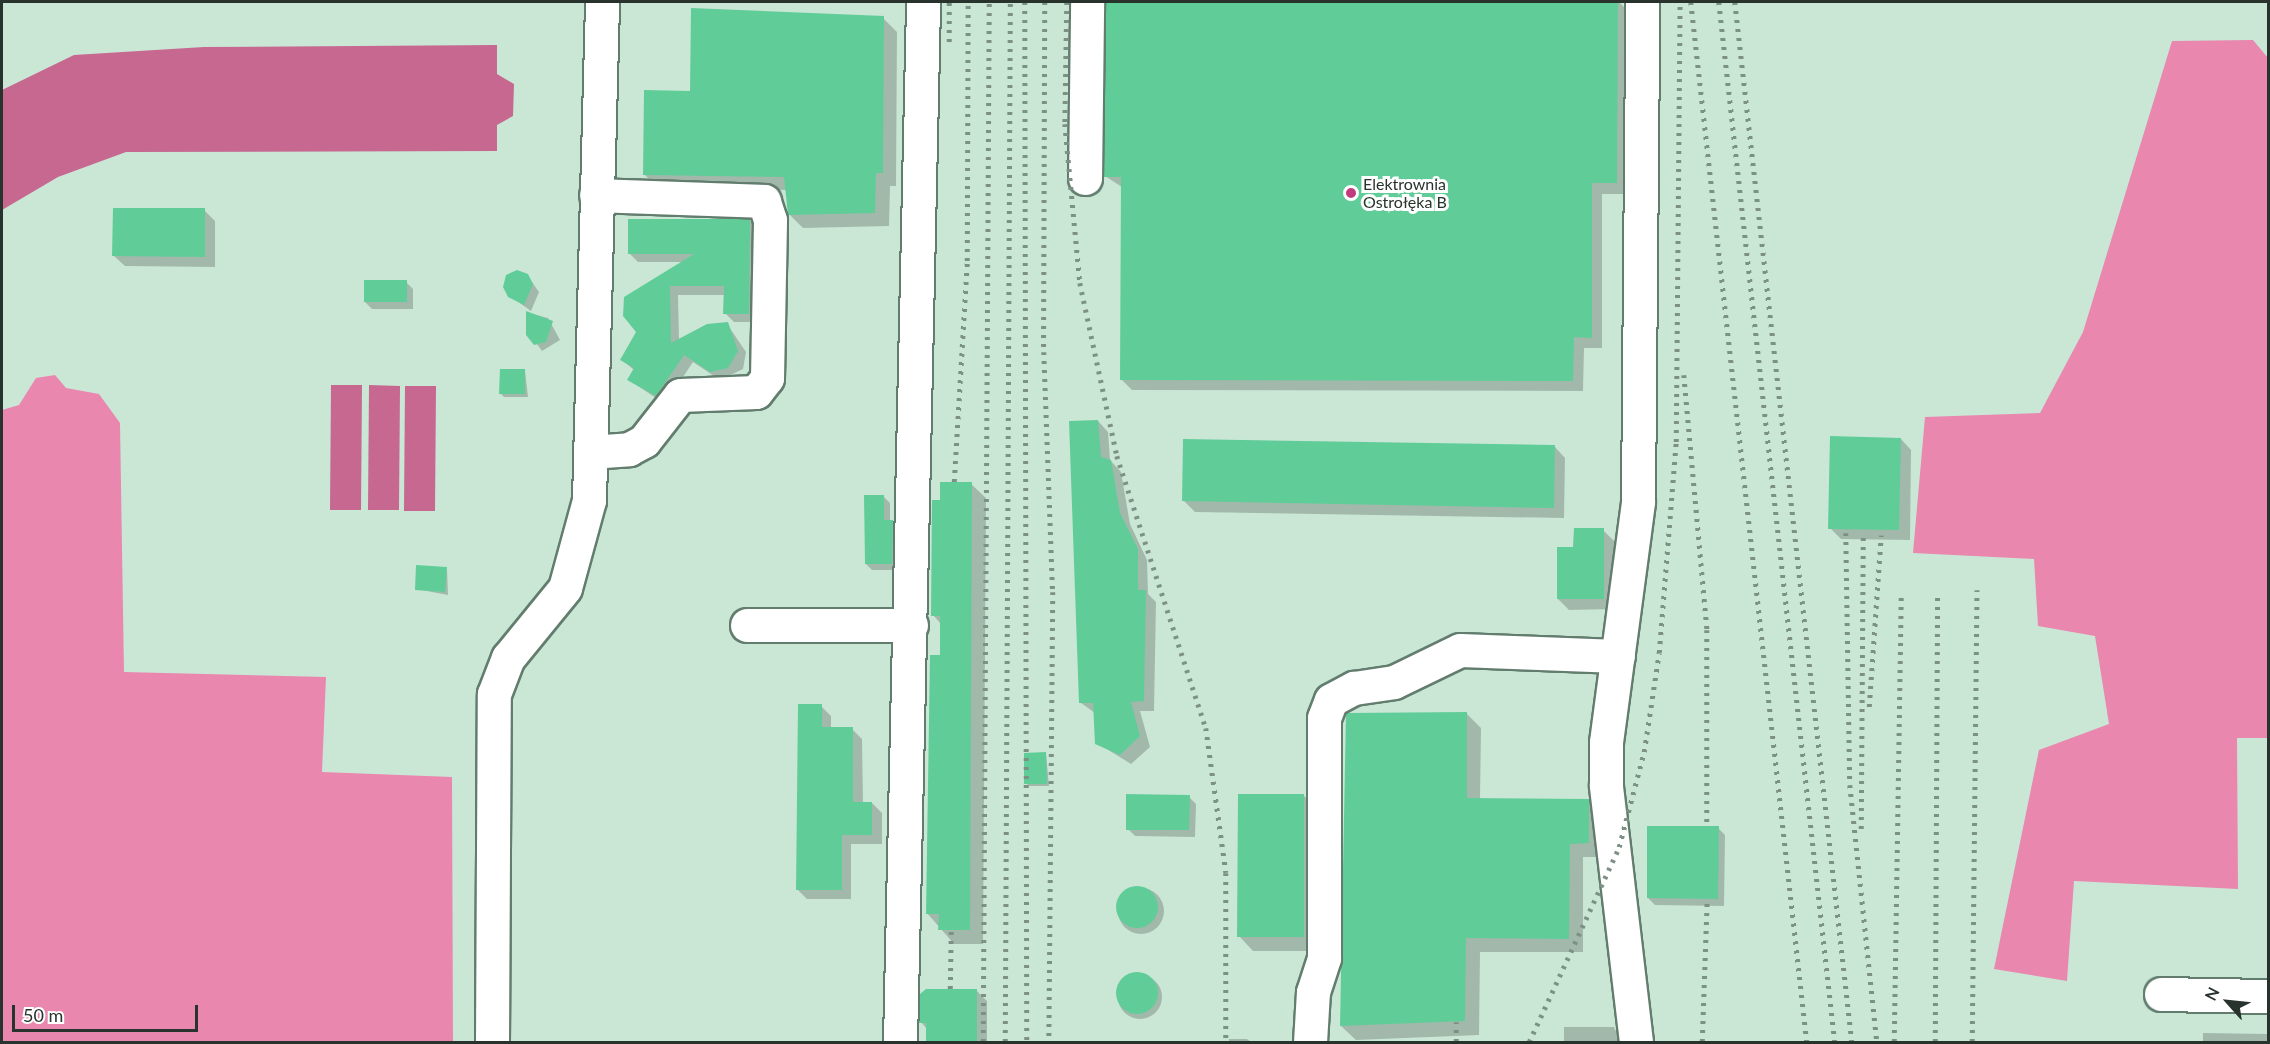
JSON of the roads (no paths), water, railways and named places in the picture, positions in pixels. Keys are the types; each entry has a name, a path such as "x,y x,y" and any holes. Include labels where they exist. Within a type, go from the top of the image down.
{"lane":[{"path":"492,1042 494,694 508,658 565,588 590,500 602,2"},
{"path":"900,1042 923,2"},
{"path":"1085,178 1087,2"},
{"path":"1636,1042 1606,785 1618,656 1638,501 1642,2"},
{"path":"590,452 629,449 644,441 680,395 761,392 767,378 770,220 764,201 596,195"},
{"path":"747,624 911,625"},
{"path":"1310,1042 1313,992 1324,958 1324,718 1331,700 1354,688 1394,682 1460,650 1618,656"},
{"path":"2161,994 2268,996"}],"railway":[{"path":"949,2 949,42"},
{"path":"954,482 967,261 968,2"},
{"path":"983,1042 989,2"},
{"path":"1005,1042 1010,2"},
{"path":"1025,2 1027,1042"},
{"path":"1045,2 1044,352 1053,592 1049,1042"},
{"path":"1067,2 1065,124 1080,283 1117,456 1206,728 1226,873 1226,1042"},
{"path":"1529,1042 1619,847 1644,752 1659,653 1676,442 1680,2"},
{"path":"1691,2 1807,1042"},
{"path":"1719,2 1835,1042"},
{"path":"1735,2 1852,1042"},
{"path":"1684,375 1707,630 1707,826"},
{"path":"1846,533 1850,785 1877,1042"},
{"path":"1861,829 1863,535"},
{"path":"1869,707 1881,535"},
{"path":"1972,1042 1977,590"},
{"path":"1894,1042 1901,595"},
{"path":"1935,1042 1937,595"},
{"path":"1702,1042 1707,899"},
{"path":"950,989 951,930"},
{"path":"1456,1022 1456,1042"}],"place":[{"name":"Elektrownia Ostrołęka B","path":"1351,193"}]}
